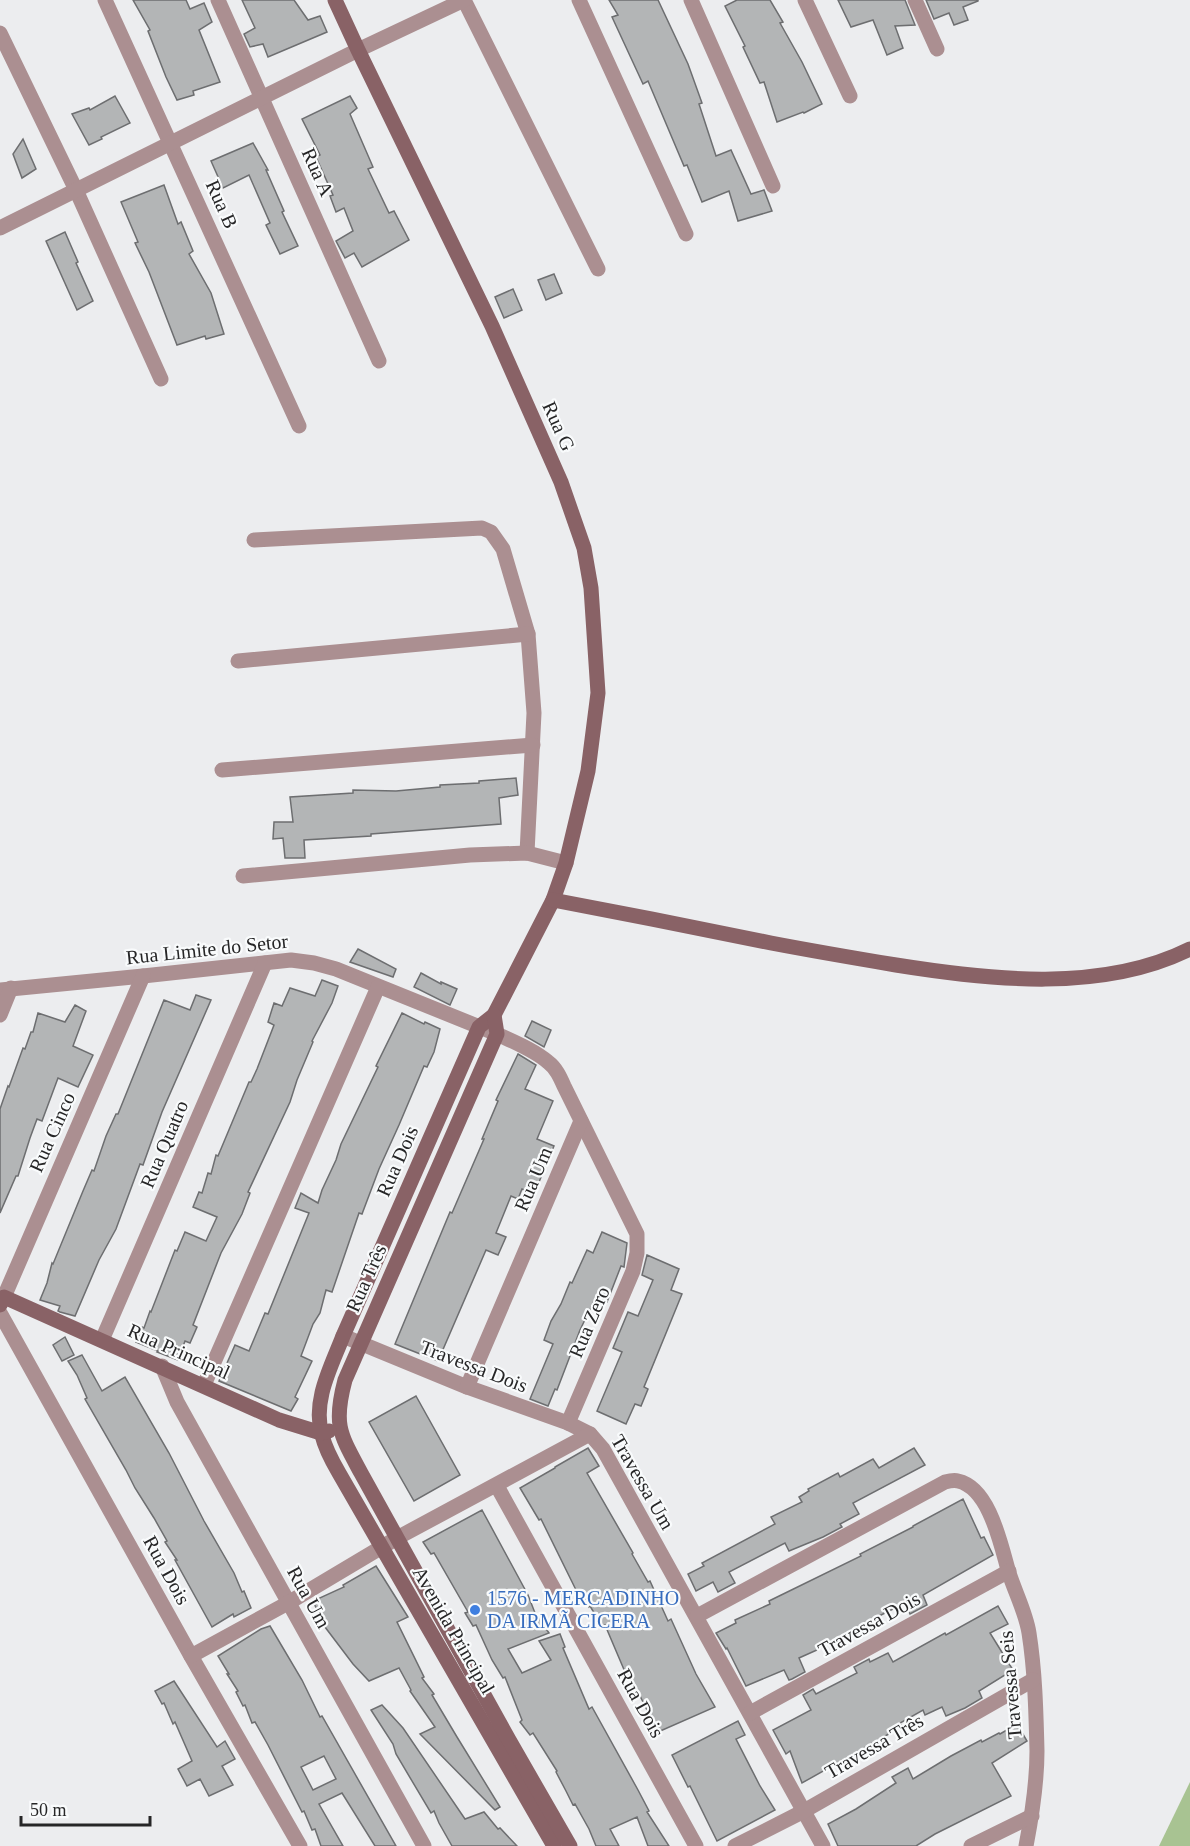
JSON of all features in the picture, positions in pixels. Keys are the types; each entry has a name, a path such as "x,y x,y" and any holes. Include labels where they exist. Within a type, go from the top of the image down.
{"street":[{"name":"Rua B","path":"105,0 299,426"},
{"name":"Rua A","path":"218,0 379,361"},
{"name":"Rua G","path":"335,0 492,326 561,482 584,548 591,588 598,693 588,771 566,863 553,900"},
{"path":"0,228 262,97 464,0 598,269"},
{"path":"579,0 686,234"},
{"path":"691,0 773,186"},
{"path":"805,0 850,96"},
{"path":"915,0 937,49"},
{"path":"0,33 76,190 161,379"},
{"path":"254,540 482,528 491,532 503,549 528,634 534,713 527,853"},
{"path":"238,661 528,634"},
{"path":"222,770 533,745"},
{"path":"243,876 470,855 527,853 566,863"},
{"path":"553,900 829,954 1008,980 1076,978 1134,969 1190,949"},
{"name":"Rua Dois","path":"321,1433 319,1411 321,1397 343,1336 479,1027 494,1015 553,900"},
{"name":"Rua Limite do Setor","path":"6,989 291,960 336,969 497,1034"},
{"name":"Rua Quatro","path":"102,1341 265,963"},
{"name":"Rua Cinco","path":"1,1299 143,976"},
{"path":"204,1385 378,987"},
{"path":"0,1015 6,989"},
{"path":"494,1015 497,1034 548,1061 557,1072 581,1121"},
{"name":"Rua Três","path":"398,1538 351,1455 339,1429 340,1399 360,1343 497,1034"},
{"name":"Rua Zero","path":"568,1423 633,1271 637,1253 637,1234 581,1121"},
{"name":"Rua Um","path":"467,1386 581,1121"},
{"name":"Rua Principal","path":"1,1299 162,1366 279,1419 321,1433"},
{"name":"Rua Dois","path":"0,1313 300,1846"},
{"name":"Travessa Dois","path":"343,1336 467,1386 568,1423 590,1434"},
{"name":"Rua Um","path":"162,1366 177,1402 424,1846"},
{"path":"321,1433 339,1429"},
{"name":"Avenida Principal","path":"321,1433 339,1473 554,1846"},
{"name":"Travessa Um","path":"382,1547 590,1434 603,1449 823,1846"},
{"name":"Travessa Seis","path":"697,1616 945,1482 956,1480 967,1485 977,1493 1000,1537 1029,1631 1037,1753 1032,1816 1026,1846"},
{"name":"Rua Dois","path":"497,1485 696,1846"},
{"name":"Avenida Principal","path":"398,1538 503,1730 570,1846"},
{"path":"191,1656 288,1603 382,1547"},
{"name":"Travessa Dois","path":"750,1713 1009,1571"},
{"name":"Travessa Três","path":"735,1846 804,1811 1033,1680"},
{"path":"971,1846 1032,1816"}],"green space":[{"path":"1190,1782 1190,1846 1159,1846"}],"building":[{"path":"133,0 186,0 190,9 204,3 212,22 199,30 220,82 193,91 194,95 177,100 148,31 150,30"},
{"path":"242,0 294,0 308,20 320,16 327,32 268,57 263,44 250,47 244,34 255,28"},
{"path":"609,0 658,0 688,64 702,103 699,104 716,156 731,150 751,194 764,190 772,211 738,221 729,191 702,202 648,81 643,84 612,17 618,15"},
{"path":"737,0 770,0 822,104 777,122 764,82 760,83 725,6"},
{"path":"838,0 905,0 915,25 895,26 903,48 887,55 873,20 851,27"},
{"path":"926,0 978,1 963,7 968,20 954,25 949,13 934,19"},
{"path":"115,96 130,123 89,145 72,114 89,108 90,110"},
{"path":"350,96 357,108 350,114 373,167 368,169 389,213 394,211 409,240 362,267 354,253 345,258 336,241 353,231 344,208 336,212 330,196 333,195 316,157 320,155 302,119"},
{"path":"23,139 36,169 22,178 13,154"},
{"path":"253,143 268,170 266,170 284,211 282,212 298,246 280,254 266,225 270,223 249,175 223,188 211,161"},
{"path":"164,185 178,224 181,222 193,251 189,254 211,293 224,334 206,339 205,336 177,345 149,272 135,243 138,242 121,202"},
{"path":"65,232 93,301 77,310 46,241"},
{"path":"554,274 562,293 546,300 538,280"},
{"path":"513,289 522,310 504,318 495,297"},
{"path":"516,778 518,795 499,798 501,824 304,840 305,858 285,858 283,838 273,839 274,822 293,822 290,797 353,793 353,790 396,791"},
{"path":"358,949 396,969 393,977 350,962"},
{"path":"421,973 441,984 441,982 457,989 450,1005 414,987"},
{"path":"322,980 338,986 332,1003 312,1041 290,1102 248,1192 250,1193 242,1214 221,1253 193,1325 197,1327 190,1343 185,1341 178,1360 136,1342 151,1312 175,1250 177,1251 185,1232 206,1241 217,1217 193,1207 199,1192 202,1193 208,1173 211,1174 216,1155 218,1156 249,1082 257,1069 274,1025 268,1022 274,1003 282,1006 290,988 315,996"},
{"path":"196,995 211,1000 162,1112 143,1165 140,1164 116,1229 99,1260 75,1316 60,1312 58,1311 60,1306 40,1300 52,1263 92,1170 94,1171 106,1136 118,1114 164,1000 190,1010"},
{"path":"75,1005 86,1011 73,1046 93,1055 78,1087 58,1078 42,1121 37,1119 18,1176 0,1213 0,1109 8,1086 23,1048 25,1049 31,1032 33,1032 38,1013 65,1022"},
{"path":"402,1013 440,1029 434,1052 427,1067 424,1066 362,1214 359,1213 332,1292 326,1290 320,1313 313,1324 301,1356 312,1361 295,1397 298,1399 291,1411 219,1381 235,1345 249,1351 265,1313 268,1314 309,1213 295,1208 301,1193 318,1203 341,1144"},
{"path":"532,1021 551,1030 544,1047 525,1036"},
{"path":"518,1054 536,1065 525,1089 553,1101 537,1139 554,1146 534,1194 522,1189 518,1199 511,1196 496,1233 506,1237 498,1255 486,1250 438,1361 395,1344 450,1212 452,1213 484,1139 482,1139 498,1101 496,1100"},
{"path":"602,1232 627,1243 624,1267 621,1266 607,1302 596,1297 548,1406 530,1399 553,1344 544,1340 551,1321 587,1250 593,1253"},
{"path":"647,1255 679,1269 671,1290 682,1294 644,1387 648,1389 641,1406 635,1404 626,1424 597,1411 622,1352 613,1348 628,1312 638,1316 653,1280 642,1275"},
{"path":"65,1337 74,1355 62,1361 53,1345"},
{"path":"82,1355 102,1391 125,1377 169,1453 251,1608 234,1617 233,1614 212,1627 165,1542 167,1541 85,1399 87,1398 77,1375 68,1361"},
{"path":"416,1396 460,1475 414,1501 369,1422"},
{"path":"588,1448 599,1466 587,1473 648,1582 650,1581 668,1621 671,1619 696,1674 715,1707 658,1732 630,1678 628,1679 605,1625 602,1626 589,1607 583,1591 578,1594 541,1519 539,1520 520,1488"},
{"path":"914,1448 925,1465 853,1503 859,1514 840,1524 842,1527 789,1551 785,1543 729,1572 735,1583 718,1592 713,1582 696,1591 688,1574 704,1566 702,1563 775,1524 771,1517 802,1502 799,1497 809,1491 808,1489 838,1473 840,1477 873,1459 879,1468"},
{"path":"963,1499 981,1538 984,1537 993,1555 923,1595 927,1605 910,1614 905,1603 834,1640 835,1642 799,1658 805,1672 792,1679 789,1680 784,1670 746,1686 727,1648 716,1633 736,1623 735,1620 770,1604 769,1601 861,1556 860,1554"},
{"path":"482,1510 528,1595 535,1613 549,1633 508,1649 522,1673 551,1660 539,1641 560,1634 565,1647 563,1648 589,1709 592,1707 649,1811 647,1812 669,1846 648,1846 637,1817 610,1829 619,1846 596,1846 557,1771 533,1733 530,1735 520,1722 522,1720 505,1677 503,1678 492,1660 476,1625 473,1626 465,1613 468,1612 434,1553 431,1554 423,1542"},
{"path":"376,1566 408,1617 397,1622 424,1677 422,1678 434,1694 432,1695 500,1807 495,1810 420,1734 435,1727 410,1691 399,1668 369,1681 325,1627 313,1601 344,1587 343,1585"},
{"path":"998,1606 1008,1624 990,1633 1013,1670 979,1691 982,1698 946,1716 942,1707 925,1715 923,1710 900,1723 902,1728 802,1783 790,1751 786,1754 773,1730 811,1710 803,1695 813,1689 816,1694 857,1673 854,1667 869,1659 870,1662 888,1653 893,1662"},
{"path":"270,1626 302,1680 320,1717 322,1716 396,1846 375,1846 342,1793 319,1804 343,1846 321,1846 315,1829 312,1830 255,1722 252,1723 245,1705 243,1706 236,1692 238,1691 218,1656 261,1629","holes":["324,1756 336,1779 313,1790 301,1767"]},
{"path":"174,1681 217,1747 225,1741 235,1759 222,1766 233,1785 209,1796 200,1779 187,1786 178,1769 192,1761 175,1722 173,1724 164,1703 162,1704 155,1691"},
{"path":"382,1705 403,1728 465,1819 484,1812 517,1846 452,1846 434,1811 431,1813 396,1754 393,1744 371,1710"},
{"path":"738,1721 745,1735 736,1739 775,1810 717,1841 672,1755"},
{"path":"1017,1724 1027,1741 992,1763 1011,1796 916,1846 838,1846 828,1824 896,1783 892,1777 908,1768 913,1779 981,1740 982,1742 1000,1734"}],"place":[{"name":"1576 - MERCADINHO DA IRMÃ CICERA","path":"475,1610"}]}
